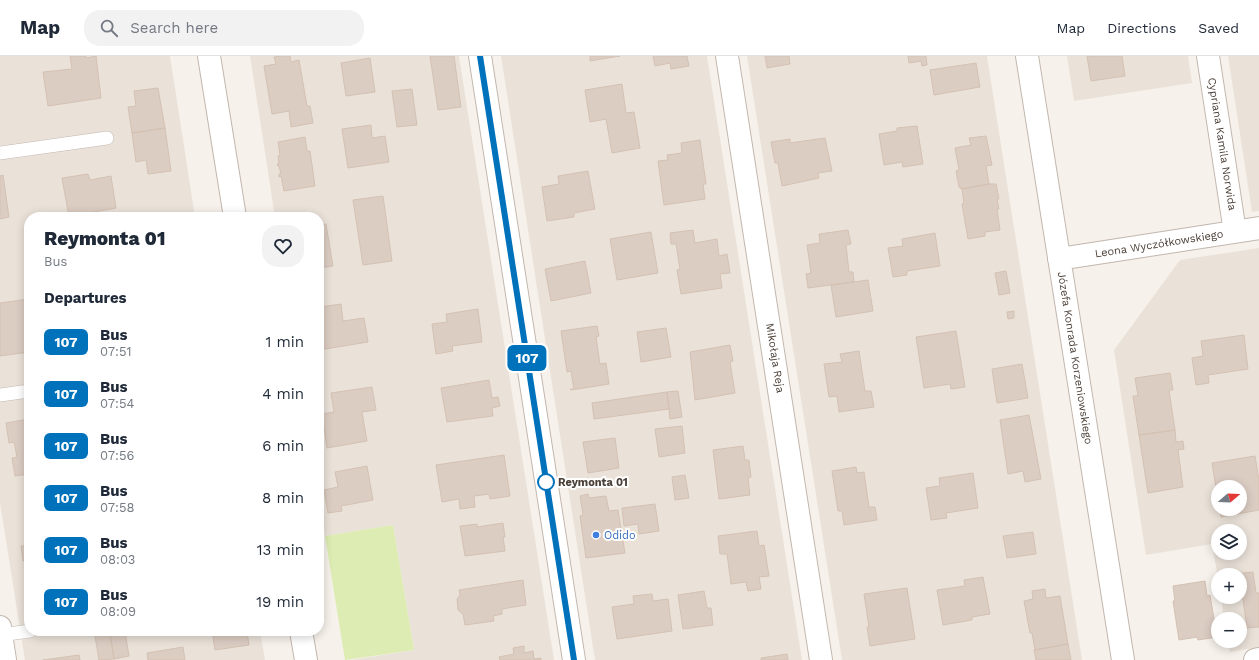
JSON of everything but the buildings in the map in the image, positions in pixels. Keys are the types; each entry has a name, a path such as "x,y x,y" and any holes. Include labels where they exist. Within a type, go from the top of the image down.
{"street":[{"path":"209,56 234,212"},
{"path":"480,56 574,660"},
{"name":"Mikołaja Reja","path":"727,56 821,660"},
{"name":"Józefa Konrada Korzeniowskiego","path":"1027,56 1123,660"},
{"name":"Cypriana Kamila Norwida","path":"1208,56 1235,232"},
{"name":"Leona Wyczółkowskiego","path":"1059,259 1259,228"},
{"path":"0,632 5,660"},
{"path":"302,636 306,660"},
{"path":"1255,660 1259,659"}],"lane":[{"path":"0,153 107,138"},
{"path":"0,395 24,392"},
{"path":"0,632 24,631"}],"shaded area":[{"path":"0,56 170,56 194,212 24,212 24,636 261,636 265,660 25,660 0,503"},
{"path":"250,56 459,56 554,660 351,660 414,650 393,525 325,536 324,212 274,212"},
{"path":"501,56 707,56 802,660 595,660"},
{"path":"747,56 987,56 1082,660 842,660"},
{"path":"1067,56 1188,56 1192,83 1074,101"},
{"path":"1228,56 1259,56 1259,211 1252,212"},
{"path":"1259,248 1259,647 1230,652 1229,648 1247,648 1247,612 1223,612 1222,604 1247,604 1247,568 1216,568 1215,560 1247,560 1247,524 1211,524 1211,544 1146,555 1114,350 1180,260"}],"green space":[{"path":"393,525 414,650 345,660 325,536"}],"bus line":[{"name":"107","path":"480,56 574,660"}],"place":[{"name":"Reymonta 01","path":"546,482"},
{"name":"Odido","path":"596,535"}]}
